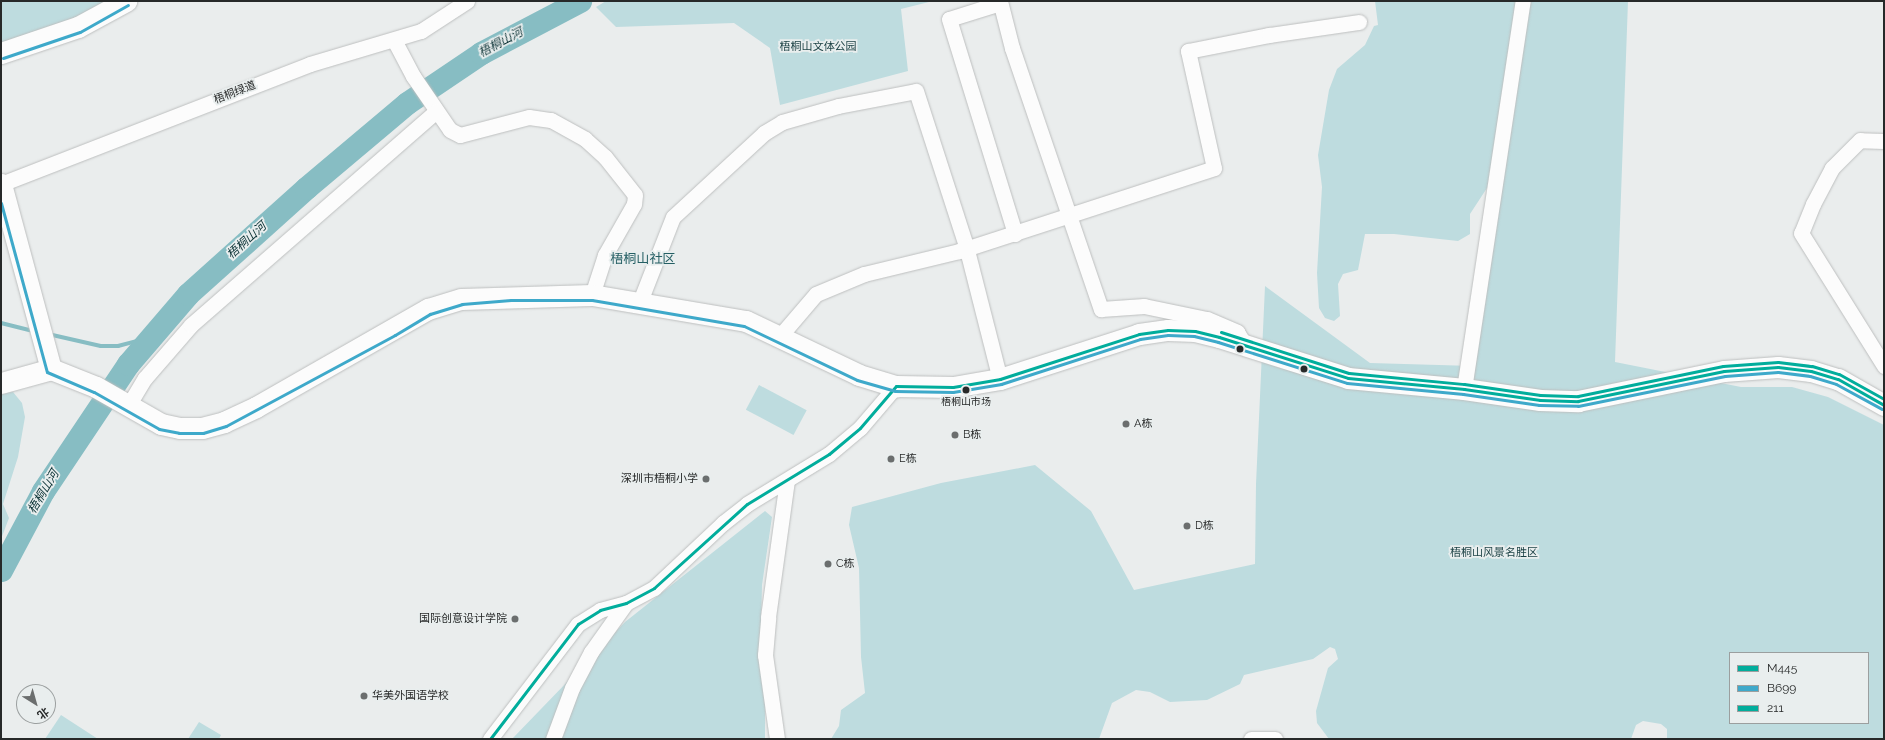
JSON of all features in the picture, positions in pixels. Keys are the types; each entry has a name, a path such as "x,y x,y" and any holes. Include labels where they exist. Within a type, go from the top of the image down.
{"main road":[{"path":"1,53 78,27 126,1"},
{"path":"1,184 50,362 161,424 180,428 202,428 224,422 256,407 428,309 461,299 592,295 746,321 780,336 859,376 896,386 953,387 1000,379 1139,334 1161,331 1195,331 1244,344 1348,378 1464,389 1540,400 1578,400 1724,371 1778,367 1811,371 1838,378 1884,405"},
{"path":"1,383 50,362"}],"street":[{"name":"梧桐绿道","path":"1,184 310,64 394,40 421,30 467,1"},
{"path":"1464,389 1523,1"},
{"path":"1015,234 949,19 1000,2 1012,48 1102,309 1144,306 1207,319 1236,332 1244,344"},
{"path":"780,336 816,294 864,274 1015,234 1214,168 1188,51 1269,35 1359,22"},
{"path":"394,40 413,76 433,108 450,130 460,135 529,117 551,120 585,139 605,157 635,195 634,204 605,255 592,295"},
{"path":"640,304 673,217 764,133 782,122 831,108 916,91 966,248 1000,379"},
{"path":"128,406 145,378 191,325 433,108"},
{"path":"1884,141 1860,140 1832,168 1813,204 1801,233 1884,366"},
{"path":"490,739 578,624 600,610 626,603 654,588 723,523 829,454 860,428 896,386"},
{"path":"777,739 765,655 768,617 787,480"},
{"path":"553,739 572,688 585,664 626,603"},
{"path":"1251,739 1275,739"}],"green space":[{"path":"1,1 118,1 1,47"},
{"name":"梧桐山文体公园","path":"606,1 933,1 901,9 908,71 780,105 770,48 734,23 616,27 596,7"},
{"path":"1375,1 1521,1 1494,184 1487,188 1470,214 1470,234 1458,241 1394,234 1365,234 1358,270 1343,274 1338,284 1340,316 1334,321 1325,318 1319,308 1317,273 1322,187 1318,155 1329,90 1337,69 1365,45 1374,26 1378,25"},
{"name":"梧桐山风景名胜区","path":"1530,1 1628,1 1615,362 1741,387 1792,387 1828,397 1884,425 1884,739 1667,739 1667,729 1661,724 1643,721 1636,725 1631,739 1329,739 1317,723 1316,711 1328,668 1338,659 1335,649 1330,647 1313,659 1244,675 1240,684 1207,700 1170,702 1150,692 1136,690 1112,703 1099,739 831,739 839,726 841,710 865,693 861,657 859,568 849,525 852,507 941,483 1035,465 1091,511 1134,590 1255,564 1256,484 1265,286 1370,363 1473,366"},
{"path":"759,385 807,410 794,435 746,410"},
{"path":"13,392 22,403 25,417 18,457 3,504 9,518 1,539 1,393"},
{"path":"765,511 772,517 762,585 760,668 765,690 765,739 512,739 625,622"},
{"path":"61,715 98,739 45,739"},
{"path":"199,722 221,735 219,739 188,739"}],"waterway":[{"name":"梧桐山河","path":"1,570 43,491 128,364 188,294 306,188 407,103 481,53 580,1"},
{"path":"1,323 34,331"},
{"path":"48,334 101,346 118,346 137,341 159,328"}],"transit line":[{"name":"B699","path":"3,58 80,32 128,5"},
{"name":"B699","path":"1,203 47,372 94,392 159,429 179,433 203,433 226,426 395,335 430,314 462,304 511,300 592,300 744,326 857,380 895,391 953,392 1001,384 1140,339 1168,335 1194,336 1218,342 1347,383 1463,394 1539,405 1578,406 1725,376 1778,372 1810,376 1836,384 1882,409"},
{"name":"M445","path":"896,386 953,387 1000,379 1139,334 1168,330 1195,331 1219,337 1348,378 1464,389 1540,400 1578,401 1724,371 1778,367 1811,371 1838,379 1884,405"},
{"name":"211","path":"1221,332 1349,373 1464,384 1540,395 1578,396 1723,366 1778,362 1812,366 1839,374 1884,399"},
{"name":"M445","path":"490,739 578,624 600,610 626,603 654,588 747,504 829,454 860,428 896,386"}],"place":[{"name":"梧桐山市场","path":"966,390"},
{"name":"A栋","path":"1126,424"},
{"name":"B栋","path":"955,435"},
{"name":"E栋","path":"891,459"},
{"name":"深圳市梧桐小学","path":"706,479"},
{"name":"D栋","path":"1187,526"},
{"name":"C栋","path":"828,564"},
{"name":"国际创意设计学院","path":"515,619"},
{"name":"华美外国语学校","path":"364,696"}],"district":[{"name":"梧桐山社区","path":"643,259"}]}
